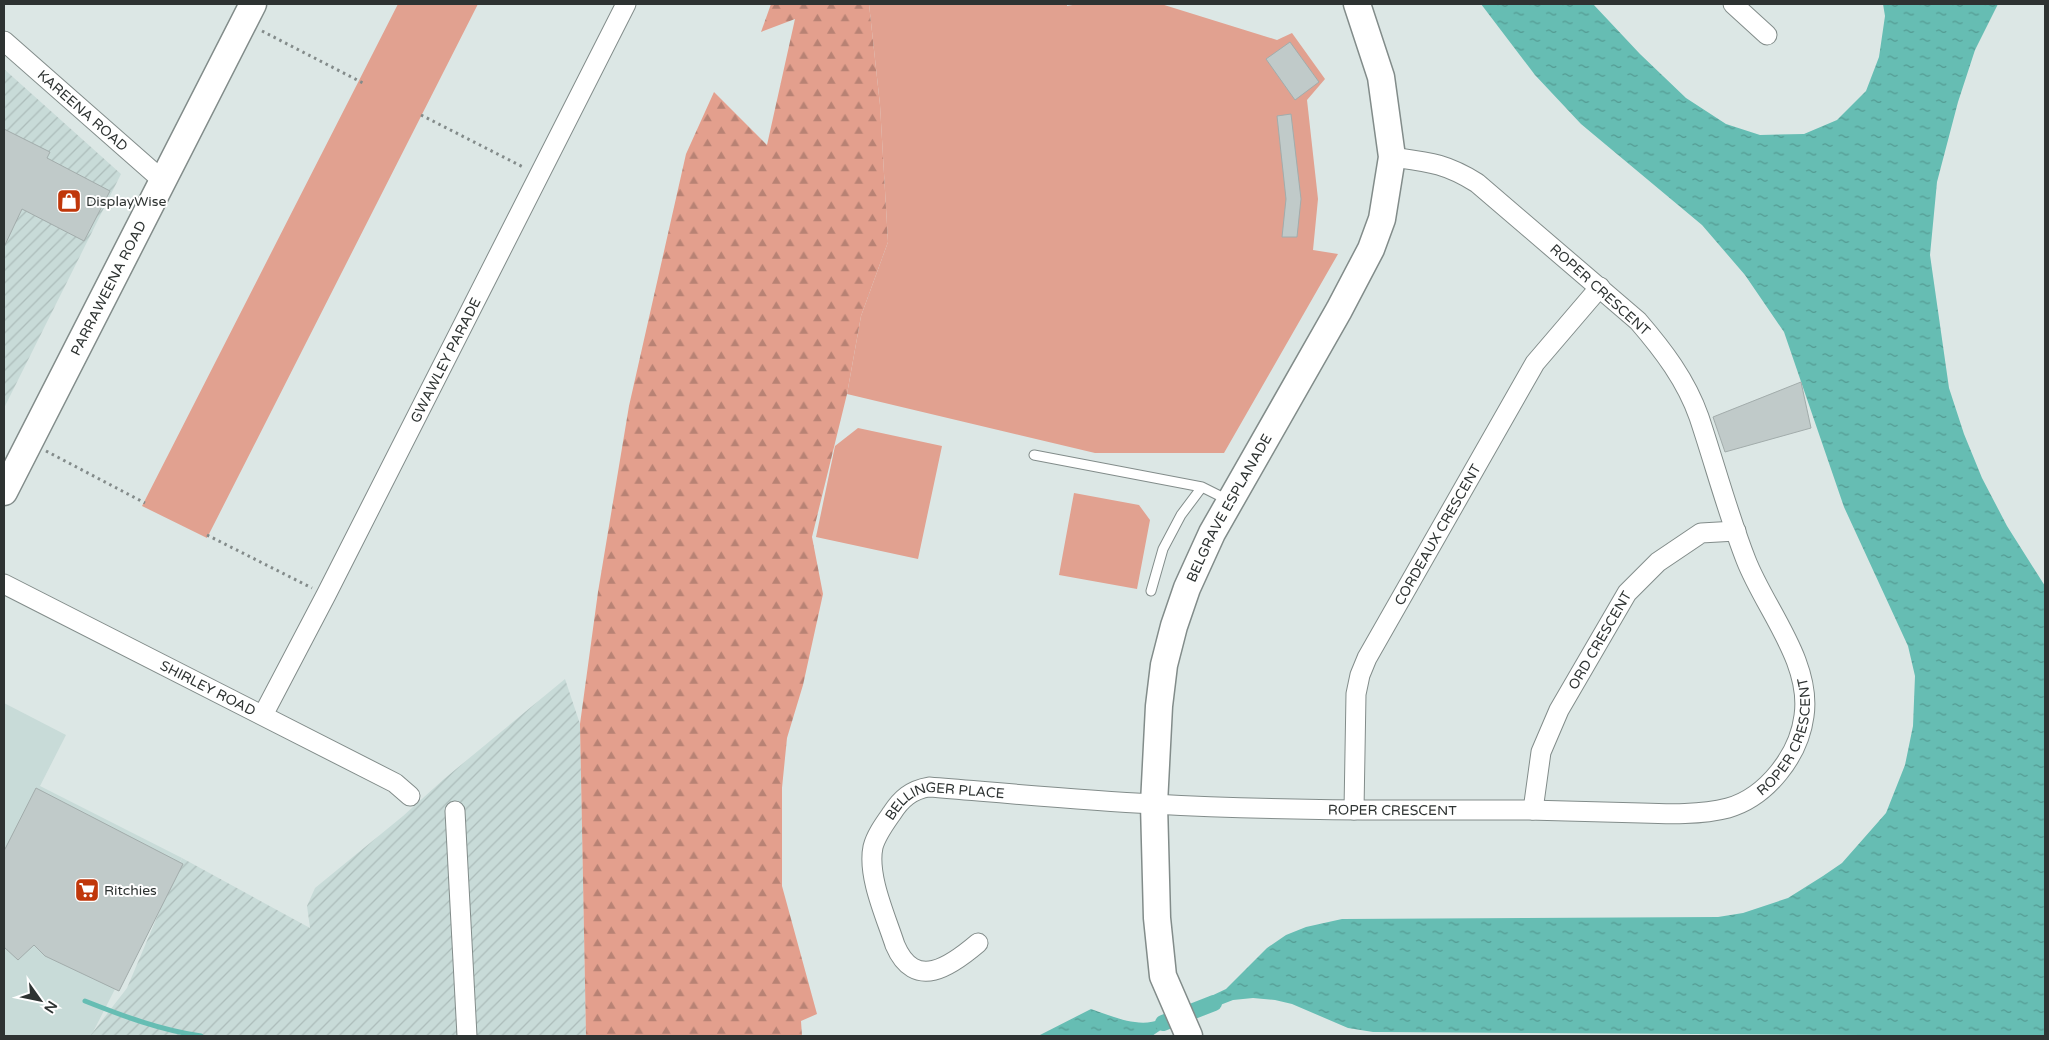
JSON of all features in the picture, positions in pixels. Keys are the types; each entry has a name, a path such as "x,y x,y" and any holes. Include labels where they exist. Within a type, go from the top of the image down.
{"street":[{"name":"GWAWLEY PARADE","path":"263,715 326,595 626,4"},
{"name":"BELGRAVE ESPLANADE","path":"1182,1023 1162,976 1157,918 1154,804 1159,706 1164,665 1187,588 1212,533 1292,395 1371,249 1382,219 1392,157 1381,77 1357,4"},
{"path":"1733,4 1768,35"},
{"name":"PARRAWEENA ROAD","path":"4,492 248,13"},
{"name":"KAREENA ROAD","path":"4,41 162,180"},
{"name":"ROPER CRESCENT","path":"1154,804 1354,810 1533,810 1666,814 1700,812 1730,808 1753,796 1774,779 1790,759 1799,738 1805,715 1804,686 1796,662 1747,562 1692,396 1658,344 1638,321 1600,287 1477,183 1450,167 1436,163 1392,157"},
{"name":"CORDEAUX CRESCENT","path":"1354,810 1356,694 1360,675 1367,658 1535,363 1600,287"},
{"name":"ORD CRESCENT","path":"1533,810 1541,752 1559,710 1627,593 1658,562 1701,533 1736,531"},
{"name":"SHIRLEY ROAD","path":"4,584 395,783 410,796"},
{"name":"BELLINGER PLACE","path":"978,943 941,970 922,970 906,962 899,955 880,899 872,858 873,846 878,834 901,800 911,793 928,788 1154,804"},
{"path":"455,812 467,1036"}],"lane":[{"path":"1034,456 1202,487 1231,501"},
{"path":"1151,591 1163,549 1180,515 1202,487"}],"path":[{"path":"248,13 363,83"},
{"path":"421,115 539,175"},
{"path":"29,442 145,503"},
{"path":"207,536 326,595"}],"shaded area":[{"path":"398,4 478,4 207,538 142,506"},
{"path":"869,4 1067,4 1067,6 1078,4 1161,4 1277,40 1292,33 1325,79 1307,100 1318,199 1313,250 1338,254 1224,453 1095,453 847,394 861,316 888,242 880,105"},
{"path":"4,69 121,174 4,408"},
{"path":"858,428 942,446 918,559 816,537 835,446"},
{"path":"1074,493 1139,505 1150,520 1137,589 1059,575"},
{"path":"565,679 580,724 586,1036 90,1036 127,988 182,858 310,928 307,906 315,888"},
{"name":"Ritchies","path":"4,703 66,735 40,786 182,858 91,1036 4,1036"}],"green space":[{"path":"771,4 869,4 880,105 888,242 861,316 847,394 812,537 823,594 803,685 787,738 782,788 782,886 817,1014 801,1021 802,1036 586,1036 580,724 598,592 629,406 686,154 714,92 767,145 795,19 761,32"}],"water":[{"path":"1481,4 1593,4 1640,54 1686,98 1726,124 1760,135 1804,134 1837,120 1866,91 1879,57 1885,16 1883,4 1998,4 1975,50 1958,102 1937,182 1930,255 1949,388 1964,434 1982,478 2007,526 2045,586 2045,1036 1373,1032 1348,1028 1292,1004 1275,1000 1253,998 1233,1000 1197,1014 1192,1005 1226,989 1267,948 1286,935 1306,927 1342,919 1718,917 1743,913 1788,898 1842,863 1886,813 1905,765 1913,726 1915,676 1908,646 1844,507 1784,332 1745,275 1702,225 1581,124 1535,75"},
{"path":"1091,1009 1135,1022 1153,1022 1161,1019 1165,1027 1152,1036 1038,1036"}],"building":[{"path":"1290,42 1319,82 1295,100 1266,59"},
{"path":"1291,114 1301,199 1297,237 1282,237 1286,199 1277,116"},
{"path":"4,129 50,152 47,158 110,191 84,241 22,209 4,247"},
{"path":"1801,382 1811,428 1725,452 1713,417"},
{"name":"Ritchies","path":"36,788 183,864 119,991 45,956 34,945 18,960 4,947 4,851"}],"waterway":[{"path":"85,1001 156,1026 201,1036"},
{"path":"1163,1023 1214,1003"}],"place":[{"name":"DisplayWise","path":"69,201"},
{"name":"Ritchies","path":"87,890"}]}
